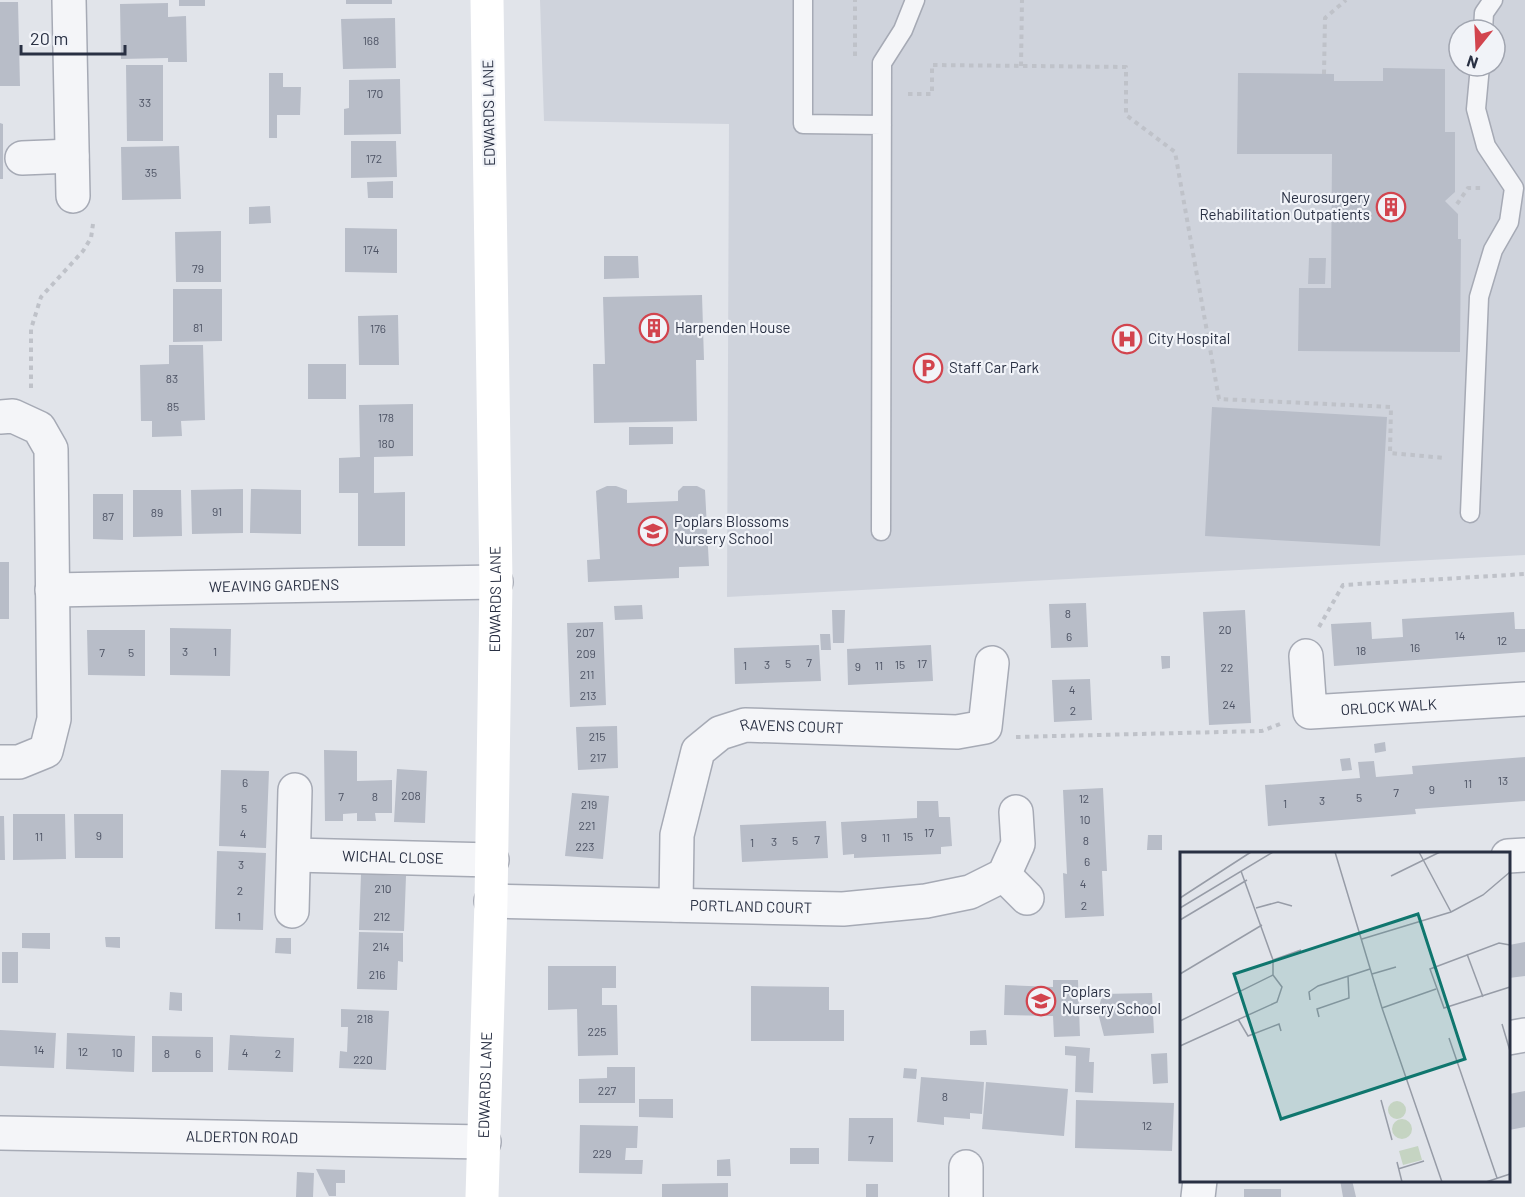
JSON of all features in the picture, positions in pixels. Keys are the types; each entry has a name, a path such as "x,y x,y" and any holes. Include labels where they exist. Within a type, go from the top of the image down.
{"street":[{"path":"69,0 73,196"},
{"name":"EDWARDS LANE","path":"482,1197 492,901 496,582 487,0"},
{"path":"22,158 72,156"},
{"path":"0,417 13,416 39,428 51,449 54,719 46,751 19,762 0,762"},
{"name":"WEAVING GARDENS","path":"52,590 496,582"},
{"path":"1306,656 1310,712"},
{"path":"985,727 992,663"},
{"name":"ORLOCK WALK","path":"1310,712 1525,699"},
{"name":"RAVENS COURT","path":"676,905 677,835 698,751 720,733 745,725 957,732 985,727"},
{"path":"292,911 295,790"},
{"name":"PORTLAND COURT","path":"492,901 843,909 926,901 970,892 1016,887 1018,844 1016,812"},
{"name":"WICHAL CLOSE","path":"294,855 492,860"},
{"path":"1510,856 1525,855"},
{"path":"1510,1038 1525,1035"},
{"name":"ALDERTON ROAD","path":"0,1133 484,1142"},
{"path":"1198,1197 1200,1182"}],"lane":[{"path":"803,0 803,124 882,125"},
{"path":"881,531 882,63 903,30 915,0"},
{"path":"1484,18 1484,13 1493,0"},
{"path":"1470,513 1479,297 1493,250 1509,222 1514,188 1486,146 1476,109 1479,78"}],"path":[{"path":"855,0 855,59"},
{"path":"1021,66 1022,0"},
{"path":"1324,74 1325,18 1346,0"},
{"path":"907,94 932,94 932,65 1126,67 1126,116 1175,152 1219,399 1391,407 1390,453 1472,460"},
{"path":"39,428 32,397 31,329 41,297 83,251 91,238 93,222 88,208 73,196"},
{"path":"1306,656 1310,642 1343,585 1525,574"},
{"path":"985,727 1008,738 1262,731 1310,712"}],"shaded area":[{"name":"City Hospital","path":"540,0 1525,0 1525,555 727,597 729,124 544,121"}],"building":[{"path":"179,0 205,0 205,6 179,6"},
{"path":"346,0 392,0 392,4 346,4"},
{"path":"0,2 18,2 20,86 0,86"},
{"path":"168,3 168,17 186,16 187,62 168,62 168,58 121,59 120,4"},
{"path":"395,18 396,68 343,69 341,19"},
{"path":"126,65 163,65 163,141 127,141"},
{"name":"Neurosurgery Rehabilitation Outpatients","path":"1383,68 1445,69 1445,132 1455,132 1455,192 1445,201 1458,214 1458,239 1461,239 1460,352 1298,351 1299,288 1331,288 1332,154 1237,154 1238,73 1334,74 1334,81 1383,81"},
{"path":"269,73 283,73 283,87 301,87 300,115 277,115 277,138 269,138"},
{"path":"400,79 401,134 344,135 344,109 349,108 349,80"},
{"path":"0,123 3,124 3,179 0,179"},
{"path":"351,141 396,141 397,177 351,178"},
{"path":"179,146 181,199 122,200 121,147"},
{"path":"393,181 393,198 368,198 367,182"},
{"path":"270,206 271,223 249,224 249,207"},
{"path":"345,228 397,229 397,273 345,272"},
{"path":"221,231 221,282 176,282 175,232"},
{"path":"604,256 638,256 639,278 604,279"},
{"path":"1309,258 1326,258 1325,284 1308,284"},
{"path":"173,289 222,289 222,341 173,342"},
{"name":"Harpenden House","path":"702,295 704,360 696,360 697,421 594,423 593,364 605,364 603,297"},
{"path":"398,315 399,365 359,365 358,316"},
{"path":"169,345 203,345 205,420 181,421 182,436 152,437 152,421 141,421 140,365 169,364"},
{"path":"308,364 346,364 346,399 308,399"},
{"path":"413,404 413,456 374,457 374,493 405,492 405,546 358,546 358,493 339,493 339,458 360,457 359,405"},
{"path":"1212,407 1387,417 1380,546 1205,536"},
{"path":"629,427 673,427 673,444 629,445"},
{"name":"Poplars Blossoms Nursery School","path":"607,486 627,490 627,503 678,501 678,491 683,486 697,486 705,490 709,566 679,567 679,578 588,582 587,560 600,559 596,491"},
{"path":"243,489 243,533 192,534 191,490"},
{"path":"251,489 301,490 301,534 250,533"},
{"path":"133,490 181,490 182,536 133,537"},
{"path":"93,494 123,494 123,540 93,539"},
{"path":"0,562 9,562 9,619 0,619"},
{"path":"1086,603 1088,647 1051,648 1049,604"},
{"path":"642,605 643,619 615,620 614,606"},
{"path":"832,610 845,610 844,643 833,643"},
{"path":"1245,610 1251,723 1209,725 1203,612"},
{"path":"1514,612 1515,629 1525,629 1525,652 1334,666 1331,624 1371,622 1372,639 1403,637 1402,619"},
{"path":"603,622 606,705 570,707 567,623"},
{"path":"170,628 231,629 230,676 170,675"},
{"path":"87,630 145,630 145,676 88,675"},
{"path":"820,634 830,634 831,650 821,650"},
{"path":"819,645 821,681 735,684 734,648"},
{"path":"931,645 933,681 848,685 847,649"},
{"path":"1161,656 1170,656 1170,668 1162,669"},
{"path":"1090,679 1092,720 1054,722 1052,680"},
{"path":"617,726 618,768 578,770 576,727"},
{"path":"1385,742 1386,751 1375,753 1374,744"},
{"path":"324,750 357,751 357,781 392,780 392,813 375,813 376,821 357,821 357,813 343,814 343,821 325,821"},
{"path":"1525,757 1525,801 1415,809 1416,814 1268,826 1265,785 1360,778 1358,762 1374,761 1376,777 1413,774 1412,766"},
{"path":"1350,758 1352,770 1342,771 1340,759"},
{"path":"397,769 427,771 425,823 394,822"},
{"path":"221,770 269,771 266,848 219,846"},
{"path":"1103,788 1107,871 1102,871 1104,916 1065,918 1063,873 1067,874 1063,790"},
{"path":"572,793 609,796 603,859 565,856"},
{"path":"917,801 938,801 939,817 950,817 952,846 941,847 941,854 854,858 854,854 843,855 841,822 917,818"},
{"path":"13,814 65,814 66,859 13,860"},
{"path":"74,814 123,814 123,858 75,858"},
{"path":"0,816 4,816 5,860 0,860"},
{"path":"826,821 828,858 742,862 740,825"},
{"path":"1148,835 1162,835 1162,850 1147,850"},
{"path":"217,851 266,853 263,930 215,929"},
{"path":"361,874 406,876 404,931 359,930"},
{"path":"359,932 403,933 403,962 398,961 397,990 357,989"},
{"path":"22,933 50,933 50,949 22,948"},
{"path":"105,937 120,937 120,948 106,947"},
{"path":"276,938 291,938 291,954 275,953"},
{"path":"1525,942 1525,976 1510,978 1510,945"},
{"path":"2,952 18,952 18,983 2,983"},
{"path":"548,966 616,966 616,988 602,988 602,1005 617,1005 618,1055 578,1056 577,1009 548,1010"},
{"name":"Poplars Nursery School","path":"1053,980 1078,980 1080,1036 1054,1037 1053,1016 1004,1015 1005,985 1053,987"},
{"path":"751,986 829,987 829,1010 844,1010 844,1041 751,1041"},
{"path":"170,992 182,993 182,1011 169,1010"},
{"path":"1152,993 1154,1033 1104,1036 1098,1013 1102,994"},
{"path":"341,1009 389,1011 386,1070 339,1068 340,1051 347,1052 348,1027 341,1027"},
{"path":"0,1030 56,1033 54,1068 0,1066"},
{"path":"986,1030 987,1045 970,1045 970,1031"},
{"path":"67,1033 135,1036 134,1072 66,1069"},
{"path":"230,1035 294,1038 293,1072 228,1070"},
{"path":"152,1036 213,1037 213,1072 152,1072"},
{"path":"1065,1046 1090,1048 1089,1062 1094,1062 1093,1093 1075,1092 1076,1056 1065,1055"},
{"path":"1167,1053 1168,1083 1153,1084 1151,1054"},
{"path":"607,1067 635,1067 635,1103 579,1103 579,1079 607,1078"},
{"path":"904,1068 917,1069 916,1079 903,1078"},
{"path":"921,1077 984,1082 982,1114 970,1113 970,1119 944,1117 944,1125 917,1122"},
{"path":"986,1082 1068,1089 1064,1136 982,1129"},
{"path":"1525,1091 1525,1127 1510,1130 1510,1094"},
{"path":"639,1099 673,1099 673,1118 639,1117"},
{"path":"1076,1100 1174,1103 1172,1151 1075,1148"},
{"path":"849,1118 893,1118 893,1162 848,1161"},
{"path":"580,1125 638,1126 637,1148 626,1148 625,1160 643,1160 642,1174 579,1173"},
{"path":"790,1148 819,1148 819,1164 790,1164"},
{"path":"730,1159 731,1176 717,1176 717,1160"},
{"path":"316,1169 345,1170 345,1183 336,1183 336,1196 329,1196"},
{"path":"297,1172 314,1173 313,1197 296,1197"},
{"path":"1340,1182 1352,1182 1356,1197 1343,1197"},
{"path":"728,1183 728,1197 662,1197 662,1184"},
{"path":"866,1184 878,1184 878,1197 866,1197"},
{"path":"1244,1189 1281,1189 1281,1197 1244,1197"}],"place":[{"name":"Neurosurgery Rehabilitation Outpatients","path":"1391,207"},
{"name":"Harpenden House","path":"654,328"},
{"name":"City Hospital","path":"1127,339"},
{"name":"Staff Car Park","path":"928,368"},
{"name":"Poplars Blossoms Nursery School","path":"653,531"},
{"name":"Poplars Nursery School","path":"1041,1001"}]}
